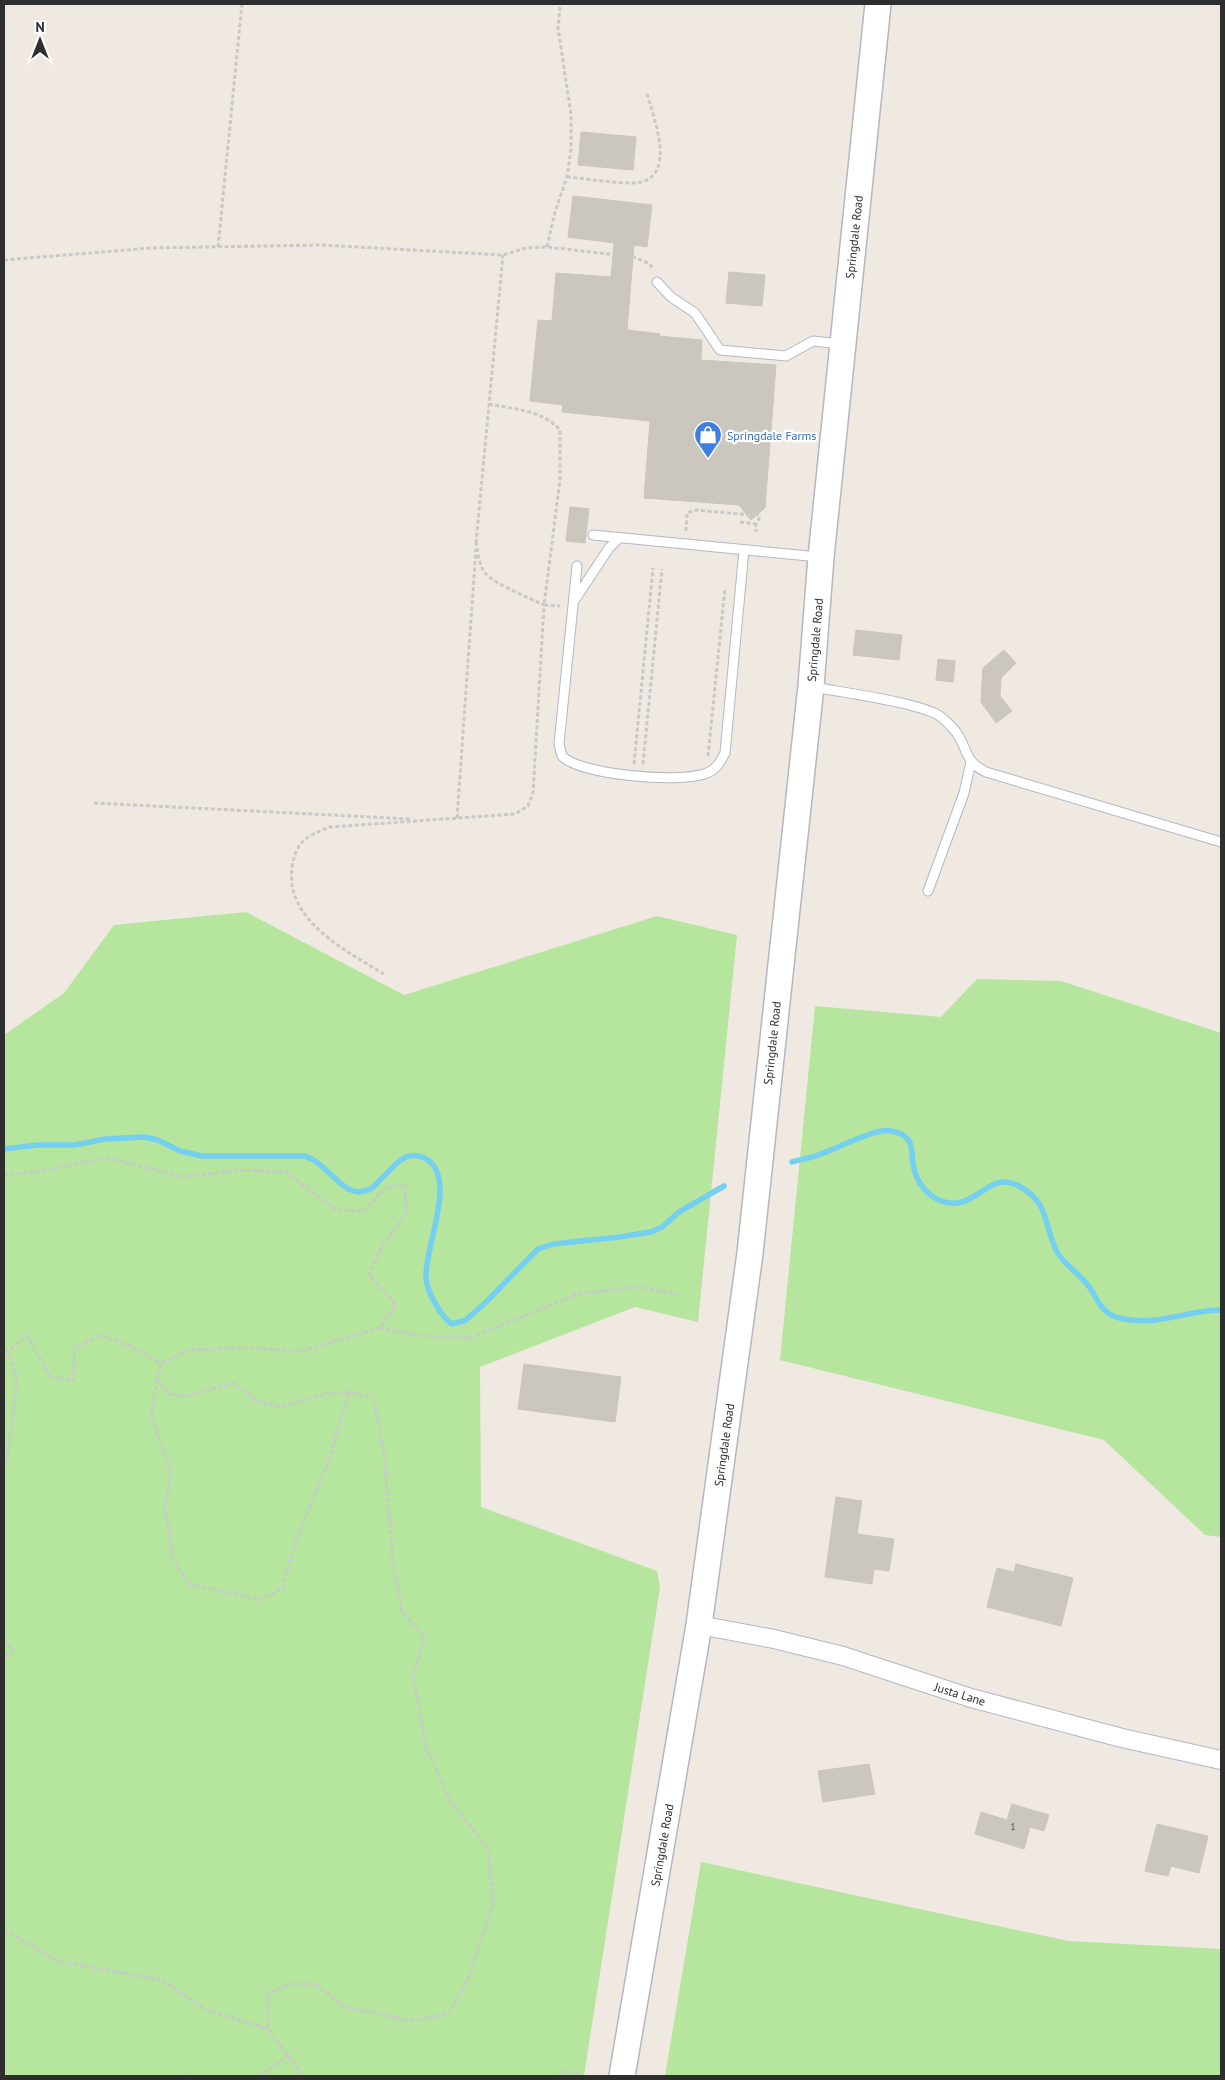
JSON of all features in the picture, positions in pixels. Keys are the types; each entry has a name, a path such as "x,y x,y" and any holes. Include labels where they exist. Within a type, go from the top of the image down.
{"main road":[{"name":"Springdale Road","path":"622,2076 699,1625 750,1253 811,686 821,557 878,4"}],"street":[{"name":"Justa Lane","path":"699,1625 774,1639 843,1656 971,1698 1122,1738 1221,1760"}],"lane":[{"path":"657,282 671,297 695,313 720,350 786,356 813,341 843,344"},
{"path":"593,535 821,557"},
{"path":"573,605 609,548 619,538"},
{"path":"577,566 559,744 562,756 572,764 602,772 676,779 706,774 716,768 724,753 744,550"},
{"path":"811,686 916,707 940,716 959,735 971,762 986,772 1221,842"},
{"path":"928,891 964,794 971,762"}],"path":[{"path":"218,247 242,4"},
{"path":"547,247 555,212 567,177 571,148 571,114 558,28 560,7"},
{"path":"567,177 634,183 648,180 658,170 660,159 658,134 647,93"},
{"path":"4,260 151,248 321,245 503,255 526,248 547,247 643,259 650,264 657,282"},
{"path":"457,818 476,543 503,255"},
{"path":"384,974 344,950 315,926 297,902 290,882 294,855 306,836 330,826 515,814 528,806 533,793 544,604 560,480 560,430 553,422 543,416 489,404"},
{"path":"748,502 760,517 756,524 756,532"},
{"path":"687,513 696,510 750,515 755,511"},
{"path":"745,515 745,522"},
{"path":"740,522 756,524"},
{"path":"476,543 480,562 485,573 496,582 544,604 573,605"},
{"path":"635,767 653,568"},
{"path":"642,767 662,569"},
{"path":"706,774 726,581"},
{"path":"650,603 659,604"},
{"path":"647,636 655,637"},
{"path":"644,668 652,670"},
{"path":"640,701 649,702"},
{"path":"637,734 646,734"},
{"path":"94,803 426,820"},
{"path":"4,1175 39,1171 108,1158 183,1177 237,1170 286,1172 336,1210 364,1211 384,1189 392,1185 405,1184 406,1214 381,1248 370,1276 396,1304 380,1328"},
{"path":"349,1392 328,1462 288,1562 282,1588 260,1600 189,1584 174,1559 165,1508 171,1472 151,1417 161,1364 189,1350 244,1348 302,1351 380,1328 422,1336 470,1338 578,1294 638,1287 682,1295"},
{"path":"4,1467 8,1464 17,1379 8,1351 28,1336 50,1378 73,1381 75,1348 101,1335 132,1347 161,1364"},
{"path":"157,1379 168,1394 188,1396 234,1383 257,1401 280,1408 326,1394 349,1392 373,1397 384,1454 393,1563 402,1612 425,1637 413,1676 426,1747 452,1804 488,1848 493,1903 470,1976 450,2013 412,2022 345,2007 315,1984 292,1984 268,1993 268,2029"},
{"path":"4,1640 13,1650 4,1658"},
{"path":"4,1930 58,1961 162,1980 206,2010 268,2029 303,2076"},
{"path":"260,2076 288,2056"},
{"path":"559,2076 565,2070 577,2074 577,2076"},
{"path":"186,2076 194,2076"}],"green space":[{"path":"246,912 404,995 657,916 737,935 698,1322 635,1307 480,1367 481,1507 657,1571 660,1587 584,2076 4,2076 4,1035 64,993 114,925"},
{"path":"977,979 1061,981 1221,1033 1221,1537 1205,1535 1104,1440 780,1360 815,1006 941,1017"},
{"path":"701,1862 1068,1941 1221,1949 1221,2076 665,2076"}],"building":[{"path":"581,132 636,137 633,170 578,165"},
{"path":"573,196 652,205 647,247 634,245 627,330 660,334 659,336 702,340 701,360 776,365 765,508 751,520 739,505 644,498 650,421 562,412 563,405 530,401 538,320 552,321 556,273 611,277 614,243 568,237"},
{"path":"729,272 765,275 762,306 726,303"},
{"path":"570,507 589,509 585,543 566,541"},
{"path":"856,630 902,635 899,660 853,655"},
{"path":"1004,650 1016,663 1001,678 1000,696 1012,711 996,723 981,702 983,668"},
{"path":"938,659 955,661 953,682 936,680"},
{"path":"524,1364 621,1377 615,1422 518,1409"},
{"path":"836,1497 862,1501 857,1534 894,1539 889,1571 874,1569 872,1584 825,1577"},
{"path":"1016,1564 1073,1578 1061,1626 987,1607 997,1568 1014,1572"},
{"path":"869,1764 875,1794 823,1802 818,1771"},
{"path":"1012,1804 1049,1815 1044,1831 1030,1827 1024,1849 975,1834 981,1812 1007,1820"},
{"path":"1157,1824 1208,1836 1199,1873 1171,1866 1168,1876 1145,1871"}],"waterway":[{"path":"792,1162 818,1155 877,1132 892,1131 900,1133 909,1141 915,1174 920,1183 930,1195 939,1200 951,1203 962,1202 998,1183 1008,1182 1019,1186 1029,1193 1041,1207 1057,1252 1064,1262 1082,1278 1101,1307 1111,1315 1136,1321 1149,1321 1197,1312 1221,1310"},
{"path":"4,1149 38,1145 75,1145 105,1139 144,1137 158,1140 180,1151 202,1156 305,1156 312,1159 343,1185 357,1192 372,1188 402,1159 409,1156 423,1157 436,1170 440,1183 440,1199 427,1265 427,1284 439,1310 452,1324 466,1320 538,1249 553,1244 651,1232 662,1227 679,1212 724,1186"}],"place":[{"name":"Springdale Farms","path":"708,459"}]}
